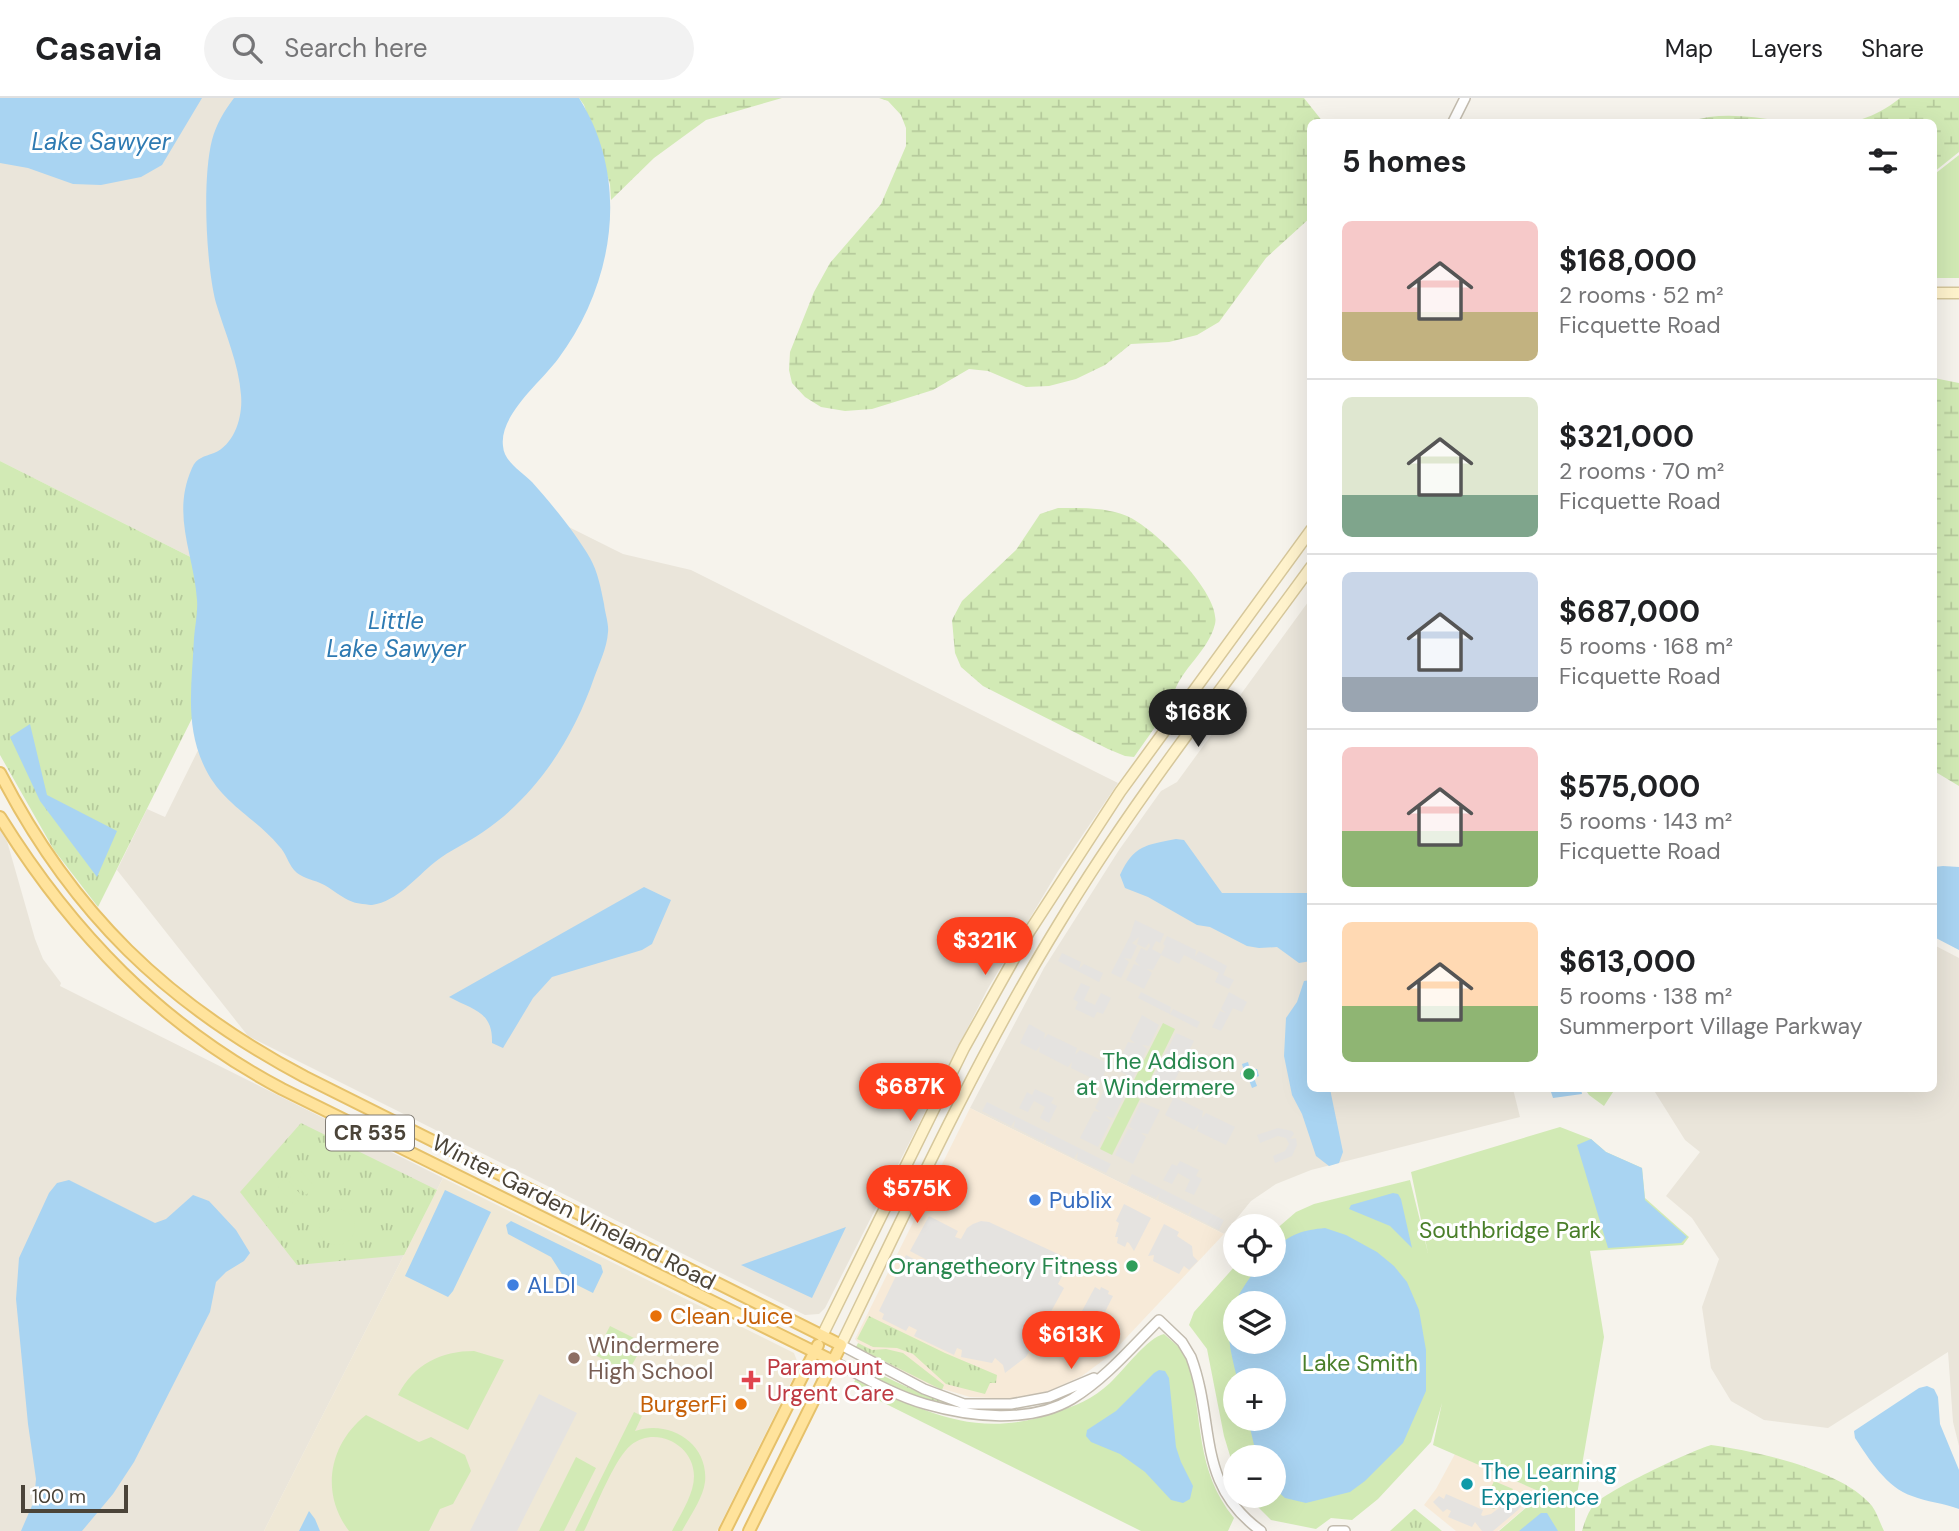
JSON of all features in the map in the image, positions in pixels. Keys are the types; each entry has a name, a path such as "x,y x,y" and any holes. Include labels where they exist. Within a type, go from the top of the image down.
{"main road":[{"path":"1937,293 1959,293"},
{"path":"725,1531 964,1048 1029,932 1114,802 1307,536"},
{"path":"749,1531 987,1051 1054,932 1134,810 1307,572"},
{"name":"Winter Garden Vineland Road","path":"0,773 62,877 102,925 179,998 228,1032 305,1077 841,1345"},
{"name":"Winter Garden Vineland Road","path":"0,817 47,889 110,962 158,1006 218,1051 282,1090 833,1361"}],"street":[{"path":"1454,119 1465,98"},
{"path":"833,1361 923,1404 969,1413 1013,1415 1044,1410 1071,1399 1105,1373 1159,1320 1187,1349 1195,1367 1216,1475 1237,1510 1262,1531"},
{"path":"841,1345 924,1389 964,1404 1011,1404 1049,1397 1105,1373"},
{"path":"1333,1531 1345,1531"}],"shaded area":[{"path":"0,98 502,98 256,590 0,461"},
{"path":"360,423 623,554 691,570 1118,783 1058,871 987,990 825,1308 819,1314 805,1315 248,1036 117,870 147,809 165,817"},
{"path":"1307,603 1307,1092 1514,1092 1520,1117 1311,1170 1276,1184 1251,1201 1240,1214 1223,1214 1223,1234 970,1108 1044,968 1119,850 1161,791 1177,782"},
{"path":"0,830 7,841 35,939 43,959 61,983 60,986 443,1178 264,1531 0,1531"},
{"path":"1135,920 1164,934 1160,943 1156,941 1152,949 1161,954 1167,936 1196,950 1195,957 1199,951 1227,966 1223,975 1234,980 1229,989 1215,982 1219,973 1184,955 1179,964 1161,955 1153,970 1147,969 1152,973 1144,989 1126,980 1134,964 1140,966 1135,961 1141,948 1147,951 1150,946 1149,943 1145,948 1137,944 1139,937 1132,943 1137,946 1131,959 1124,958 1129,962 1121,978 1111,973"},
{"path":"1937,947 1959,958 1959,1446 1953,1422 1948,1352 1828,1428 1764,1420 1731,1401 1711,1368 1702,1307 1719,1259 1692,1218 1666,1196 1700,1152 1685,1140 1655,1092 1937,1092"},
{"path":"1062,953 1081,962 1079,969 1084,964 1103,973 1099,982 1058,961"},
{"path":"1081,983 1090,987 1084,1000 1095,1005 1101,993 1111,998 1103,1014 1097,1012 1094,1018 1075,1009 1078,1002 1073,999"},
{"path":"1141,992 1171,1007 1170,1014 1173,1009 1200,1022 1197,1028 1138,998"},
{"path":"1229,992 1247,1002 1242,1012 1233,1008 1221,1031 1212,1027 1220,1011 1226,1013 1221,1009"},
{"path":"1142,1015 1159,1025 1149,1046 1142,1045 1147,1049 1133,1078 1115,1069 1128,1042 1135,1043 1130,1039"},
{"path":"1029,1024 1045,1033 1044,1039 1048,1034 1077,1048 1075,1055 1080,1050 1109,1064 1100,1082 1071,1068 1072,1062 1068,1067 1039,1052 1040,1046 1036,1051 1020,1043"},
{"path":"1176,1033 1194,1041 1182,1065 1176,1064 1181,1068 1167,1095 1149,1086 1164,1057 1170,1059 1165,1054"},
{"path":"1107,1084 1125,1094 1113,1118 1106,1116 1111,1121 1098,1147 1080,1138 1094,1111 1100,1112 1095,1108"},
{"path":"1035,1089 1054,1098 1051,1103 1057,1106 1049,1123 1040,1118 1045,1107 1034,1101 1028,1112 1019,1108 1027,1092 1032,1095"},
{"path":"1174,1097 1203,1111 1202,1118 1206,1113 1235,1127 1226,1145 1197,1131 1199,1124 1194,1130 1165,1115"},
{"path":"987,1102 1111,1164 1106,1173 1077,1159 1078,1152 1074,1158 1045,1143 1047,1137 1043,1142 1014,1127 1015,1120 1011,1126 982,1111"},
{"path":"1141,1102 1160,1110 1148,1134 1141,1133 1146,1137 1133,1164 1115,1155 1128,1129 1134,1130 1129,1126"},
{"path":"970,1108 1223,1234 1109,1356 1082,1376 1049,1391 1016,1399 970,1397 930,1385 867,1353 855,1339"},
{"path":"1278,1128 1292,1131 1294,1134 1290,1139 1296,1138 1297,1145 1292,1156 1275,1163 1273,1156 1285,1151 1289,1144 1286,1138 1278,1136 1260,1143 1257,1135"},
{"path":"1180,1161 1199,1170 1196,1176 1202,1179 1194,1195 1185,1191 1190,1180 1178,1173 1172,1184 1163,1180 1172,1164 1177,1166"},
{"path":"1132,1174 1223,1220 1223,1222 1219,1230 1190,1215 1192,1209 1188,1214 1158,1199 1160,1193 1156,1198 1127,1184"},
{"name":"Windermere High School","path":"443,1178 794,1353 799,1366 717,1531 264,1531"},
{"path":"1124,1204 1151,1218 1134,1251 1127,1242 1125,1247 1117,1243 1118,1237 1115,1237 1119,1223 1116,1221"},
{"path":"929,1216 958,1231 955,1237 961,1239 967,1228 973,1224 989,1222 1084,1266 1080,1273 1066,1269 1058,1284 1064,1288 1026,1357 1005,1373 1003,1365 995,1358 992,1363 961,1357 962,1350 957,1348 954,1355 914,1336 917,1330 909,1326 906,1331 882,1319 884,1314 879,1311 906,1255 939,1272 937,1276 940,1279 947,1268 945,1263 942,1268 910,1251"},
{"path":"1164,1224 1179,1232 1177,1236 1192,1246 1193,1256 1198,1261 1189,1270 1184,1266 1179,1274 1153,1261 1154,1255 1148,1256"},
{"path":"1095,1287 1109,1291 1108,1294 1113,1296 1098,1326 1092,1325 1097,1332 1100,1327 1110,1333 1107,1339 1114,1343 1100,1357 1089,1347 1090,1339 1086,1343 1065,1332 1073,1318 1082,1323 1077,1319 1080,1312 1087,1314 1082,1311"},
{"path":"539,1394 577,1413 517,1531 470,1531"},
{"path":"1455,1454 1543,1493 1498,1531 1456,1531 1424,1505"},
{"path":"1514,1490 1527,1494 1524,1502 1493,1531 1482,1531 1475,1522 1472,1527 1448,1517 1451,1511 1447,1509 1443,1512 1433,1502 1439,1496 1444,1499 1446,1494 1483,1510 1483,1516 1491,1514 1503,1505"}],"green space":[{"path":"579,98 782,98 706,120 654,158 611,200 610,184 584,105"},
{"path":"879,98 1304,98 1321,119 1307,119 1307,221 1266,258 1219,322 1197,335 1169,342 1131,344 1105,365 1076,379 1049,386 1026,387 988,371 969,369 933,390 872,409 845,411 821,407 805,397 792,383 789,370 790,352 814,292 830,263 881,204 906,146 906,128 901,115 888,101"},
{"path":"1900,98 1959,98 1959,152 1937,170 1937,119 1860,119 1873,115"},
{"path":"1715,116 1766,119 1702,119"},
{"path":"1959,155 1959,278 1937,278 1937,172"},
{"path":"1937,379 1959,383 1959,786 1937,773"},
{"path":"0,461 256,590 98,907 54,850 0,755"},
{"path":"1058,508 1110,511 1139,523 1183,563 1208,596 1214,611 1215,624 1206,645 1179,682 1172,703 1134,757 1108,749 983,686 961,667 955,653 952,620 962,601 1016,550 1040,514"},
{"path":"1163,1023 1175,1029 1147,1086 1143,1084 1143,1080 1141,1083 1134,1080"},
{"path":"1587,1092 1613,1092 1604,1106"},
{"path":"1128,1093 1140,1099 1112,1155 1100,1149"},
{"path":"301,1123 437,1190 404,1255 297,1265 240,1192"},
{"name":"Southbridge Park","path":"1560,1127 1591,1139 1606,1152 1642,1168 1645,1198 1689,1237 1683,1245 1590,1251 1604,1337 1575,1506 1575,1531 1499,1531 1543,1493 1433,1445 1442,1403 1431,1442 1378,1499 1352,1520 1331,1518 1316,1529 1271,1520 1259,1508 1286,1508 1286,1445 1227,1445 1223,1431 1286,1431 1286,1368 1223,1368 1223,1431 1207,1349 1189,1325 1194,1312 1225,1277 1286,1277 1286,1221 1296,1212 1314,1204 1410,1180 1428,1253 1411,1172"},
{"path":"298,1168 315,1187 306,1195 289,1175"},
{"path":"286,1178 303,1197 294,1205 277,1185"},
{"path":"337,1209 350,1214 355,1227 350,1240 337,1245 324,1240 319,1227 324,1214"},
{"path":"869,1316 997,1375 996,1383 990,1383 985,1394 946,1384 913,1354 897,1348 873,1347 857,1339"},
{"path":"610,1326 642,1342 642,1347 628,1372 595,1355"},
{"path":"1164,1334 1180,1348 1189,1363 1206,1463 1223,1508 1227,1508 1234,1518 1228,1531 1141,1531 852,1387 856,1378 904,1402 975,1423 1026,1421 1076,1405 1104,1389 1158,1336"},
{"path":"858,1343 872,1350 886,1349 903,1353 944,1385 942,1390 856,1347"},
{"path":"474,1351 504,1360 468,1430 398,1395 412,1375 430,1361 450,1354"},
{"path":"851,1360 940,1400 977,1408 997,1409 998,1412 958,1409 913,1397 849,1366"},
{"path":"634,1412 642,1416 635,1431 661,1428 684,1437 694,1446 705,1468 704,1488 699,1501 682,1531 672,1531 692,1490 692,1465 688,1455 672,1441 651,1437 641,1439 631,1445 618,1461 584,1531 575,1531"},
{"path":"366,1415 419,1442 431,1437 465,1455 471,1471 453,1504 440,1509 429,1531 349,1531 340,1516 332,1485 337,1454 353,1427"},
{"path":"1711,1445 1774,1457 1841,1482 1859,1493 1872,1506 1884,1531 1582,1531 1591,1509 1601,1499 1649,1472"},
{"path":"576,1457 596,1468 564,1531 539,1531"},
{"path":"1494,1481 1513,1489 1506,1500 1494,1509 1483,1505"},
{"path":"1415,1509 1442,1531 1390,1531"}],"water":[{"name":"Lake Sawyer","path":"0,98 202,98 162,165 141,177 101,185 73,184 28,168 0,163"},
{"name":"Little Lake Sawyer","path":"234,98 579,98 595,130 606,163 610,197 609,231 603,265 592,298 577,330 558,359 514,411 504,434 503,446 506,457 555,509 593,563 608,626 604,650 585,701 564,744 520,801 483,832 435,862 398,894 372,905 349,900 297,873 270,836 231,802 213,782 199,754 192,722 191,689 197,600 185,534 186,485 194,464 221,449 232,436 239,420 241,403 238,372 216,303 206,222 207,177 212,140 221,118"},
{"path":"30,724 47,795 117,831 97,877 40,801 10,737"},
{"path":"1176,839 1184,840 1222,893 1307,893 1307,962 1299,963 1277,947 1247,946 1210,927 1197,925 1148,897 1125,888 1120,875 1125,865 1136,852 1149,845"},
{"path":"1937,867 1959,867 1959,950 1937,939"},
{"path":"644,887 671,900 652,944 642,950 552,977 533,998 503,1048 492,1043 489,1024 480,1013 449,997"},
{"path":"1304,981 1307,981 1307,1092 1331,1092 1343,1152 1339,1163 1329,1166 1316,1156 1302,1114 1292,1095 1284,1056 1286,1018 1297,1002"},
{"name":"The Addison at Windermere","path":"1248,1062 1250,1069 1257,1069 1259,1076 1254,1078 1257,1086 1252,1088 1249,1080 1242,1079 1240,1073 1244,1071 1242,1064"},
{"path":"1551,1092 1582,1094 1553,1098"},
{"path":"1591,1139 1606,1152 1642,1168 1645,1200 1687,1237 1681,1243 1608,1248 1577,1145"},
{"path":"69,1180 155,1223 166,1219 193,1195 209,1201 236,1230 250,1253 244,1261 216,1282 210,1312 134,1462 113,1494 82,1531 21,1531 34,1501 36,1479 16,1299 19,1258 49,1193 57,1183"},
{"path":"445,1190 491,1212 448,1297 405,1276"},
{"path":"1393,1193 1398,1194 1401,1199 1412,1248 1390,1226 1349,1209 1351,1205"},
{"path":"511,1221 601,1265 603,1272 593,1293 565,1279 551,1257 508,1234 506,1225"},
{"path":"846,1227 812,1298 741,1265"},
{"name":"Lake Smith","path":"1325,1228 1346,1235 1377,1252 1394,1266 1407,1282 1419,1310 1426,1350 1426,1391 1403,1443 1365,1481 1350,1492 1306,1503 1286,1498 1286,1445 1254,1445 1251,1431 1286,1431 1286,1368 1235,1368 1232,1354 1286,1354 1286,1291 1241,1291 1250,1277 1286,1277 1286,1240 1304,1232"},
{"path":"1159,1370 1165,1371 1169,1378 1176,1447 1193,1486 1190,1499 1183,1503 1171,1500 1145,1472 1120,1454 1091,1442 1086,1436 1087,1430 1116,1411"},
{"path":"1927,1386 1934,1389 1938,1397 1940,1424 1959,1470 1959,1509 1918,1498 1895,1487 1879,1472 1855,1438 1854,1431 1919,1388"},
{"path":"309,1511 315,1519 320,1531 299,1531"},
{"path":"1541,1513 1547,1513 1558,1531 1519,1531"}],"place":[{"name":"The Addison at Windermere","path":"1249,1074"},
{"name":"Publix","path":"1035,1200"},
{"name":"Orangetheory Fitness","path":"1132,1266"},
{"name":"ALDI","path":"513,1285"},
{"name":"Clean Juice","path":"656,1316"},
{"name":"Windermere High School","path":"574,1358"},
{"name":"Paramount Urgent Care","path":"751,1380"},
{"name":"BurgerFi","path":"741,1404"},
{"name":"The Learning Experience","path":"1467,1484"}]}
